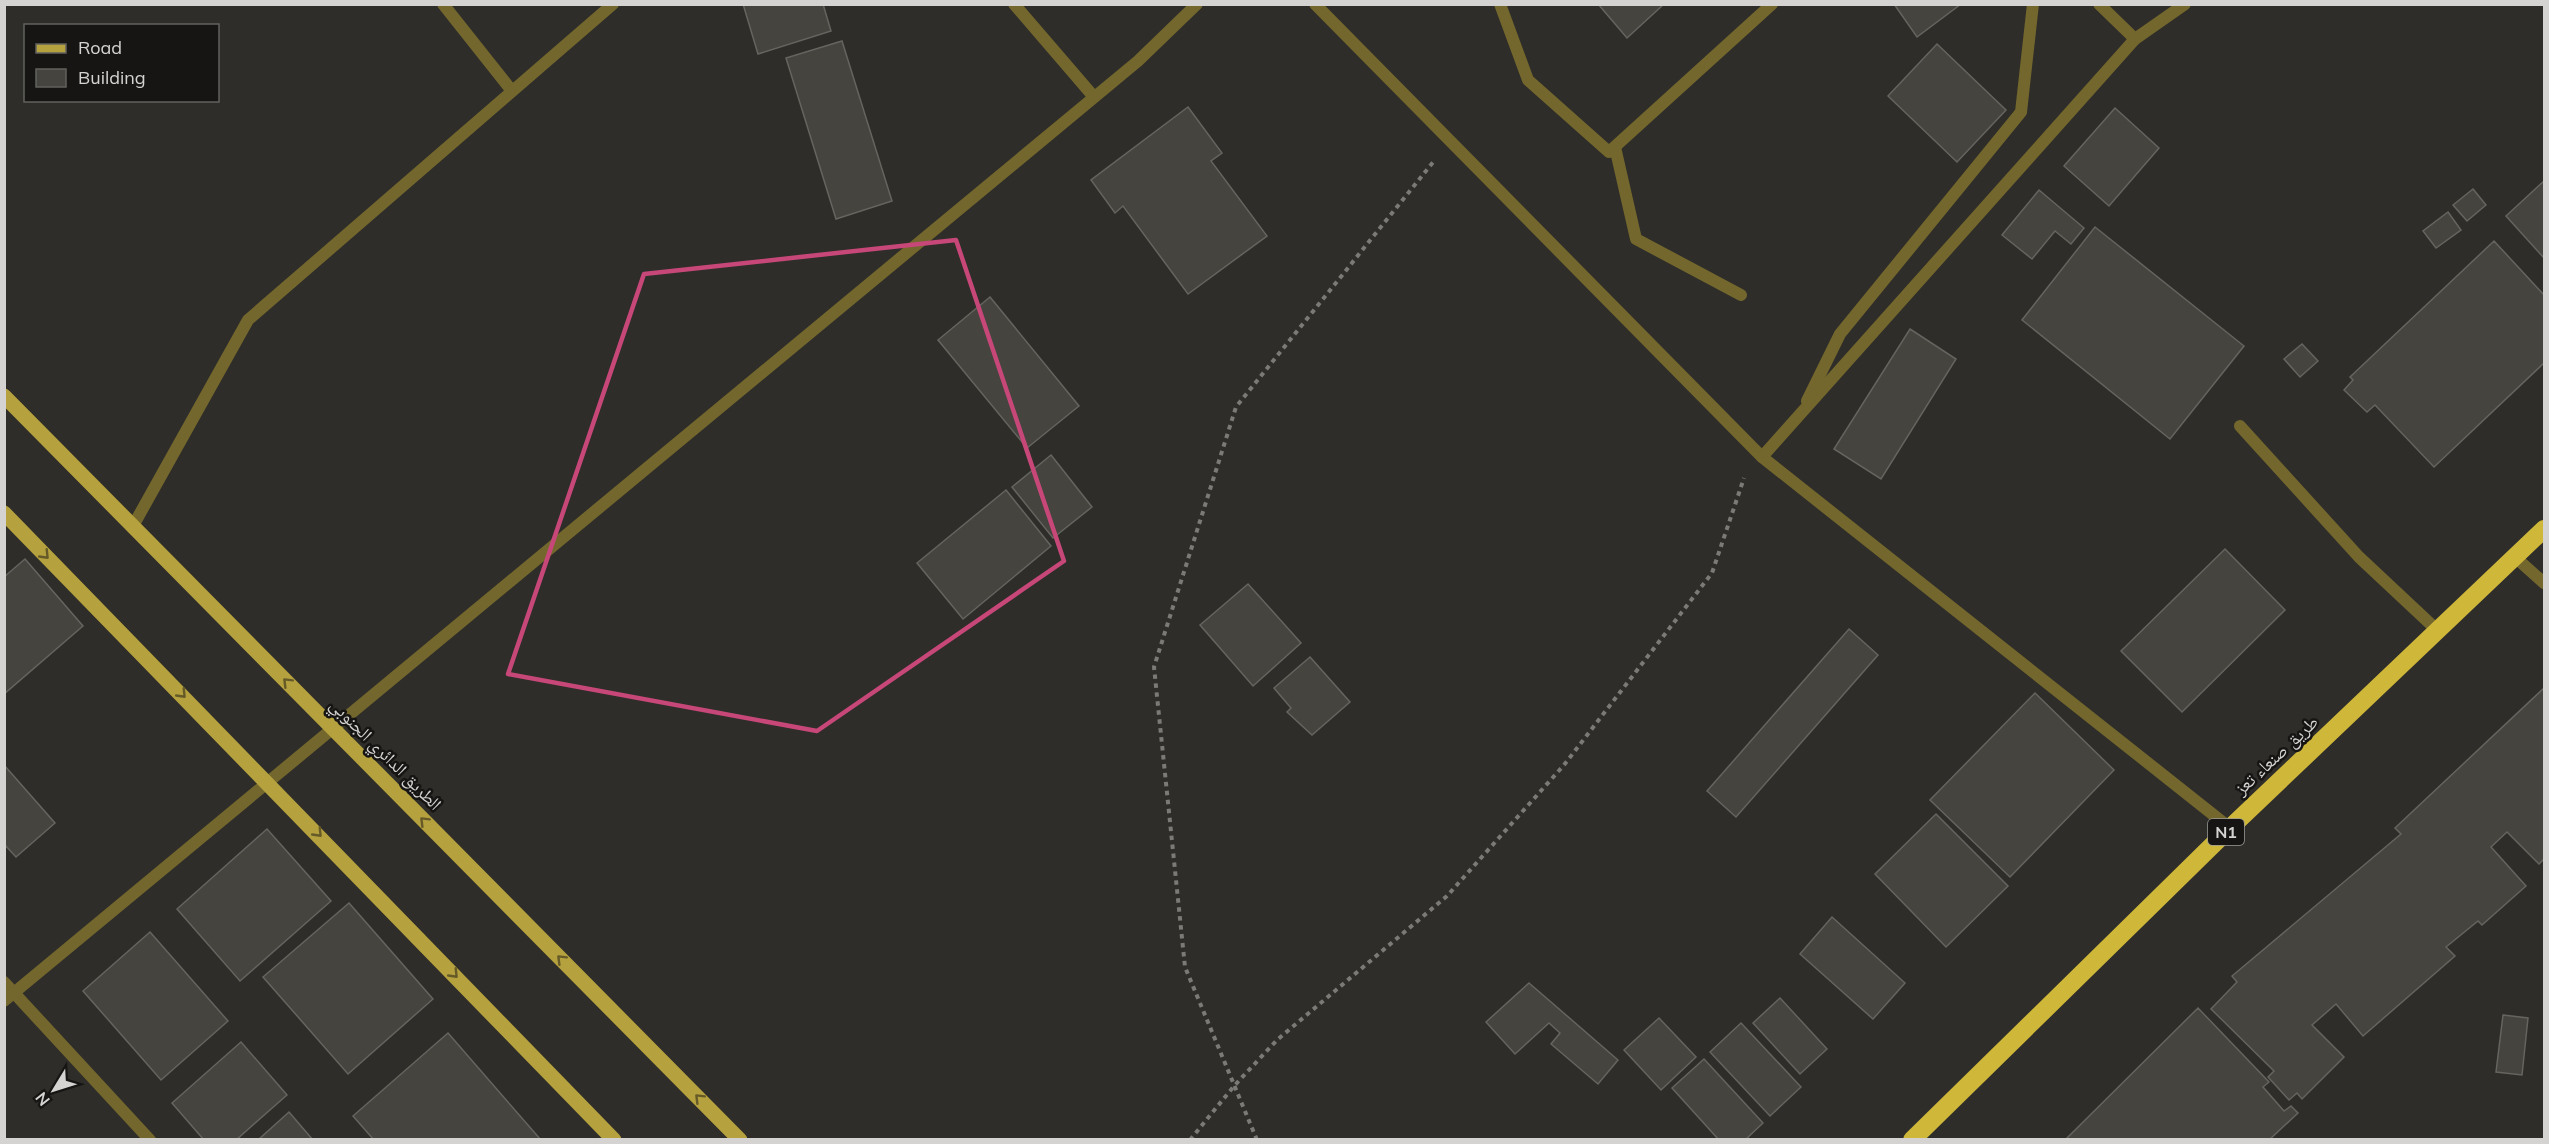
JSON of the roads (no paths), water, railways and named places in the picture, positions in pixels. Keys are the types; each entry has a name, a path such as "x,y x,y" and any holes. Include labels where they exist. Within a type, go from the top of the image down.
{"highway":[{"name":"طريق صنعاء تعز","path":"1911,1140 2230,828 2544,530"}],"main road":[{"name":"الطريق الدائري الجنوبي","path":"4,396 740,1140"},
{"path":"4,513 614,1140"}],"street":[{"path":"443,4 512,91"},
{"path":"133,526 248,320 613,4"},
{"path":"1014,4 1094,97"},
{"path":"9,997 1138,61 1197,4"},
{"path":"1315,4 1758,453 2230,828"},
{"path":"1500,4 1528,80 1609,152 1772,4"},
{"path":"1799,415 1840,334 2021,111 2033,4"},
{"path":"2100,4 2135,39"},
{"path":"1758,453 1799,415 2135,39 2186,4"},
{"path":"1615,147 1636,239 1741,295"},
{"path":"2240,426 2359,557 2438,630"},
{"path":"2515,557 2544,583"},
{"path":"4,982 9,997 150,1140"}]}
